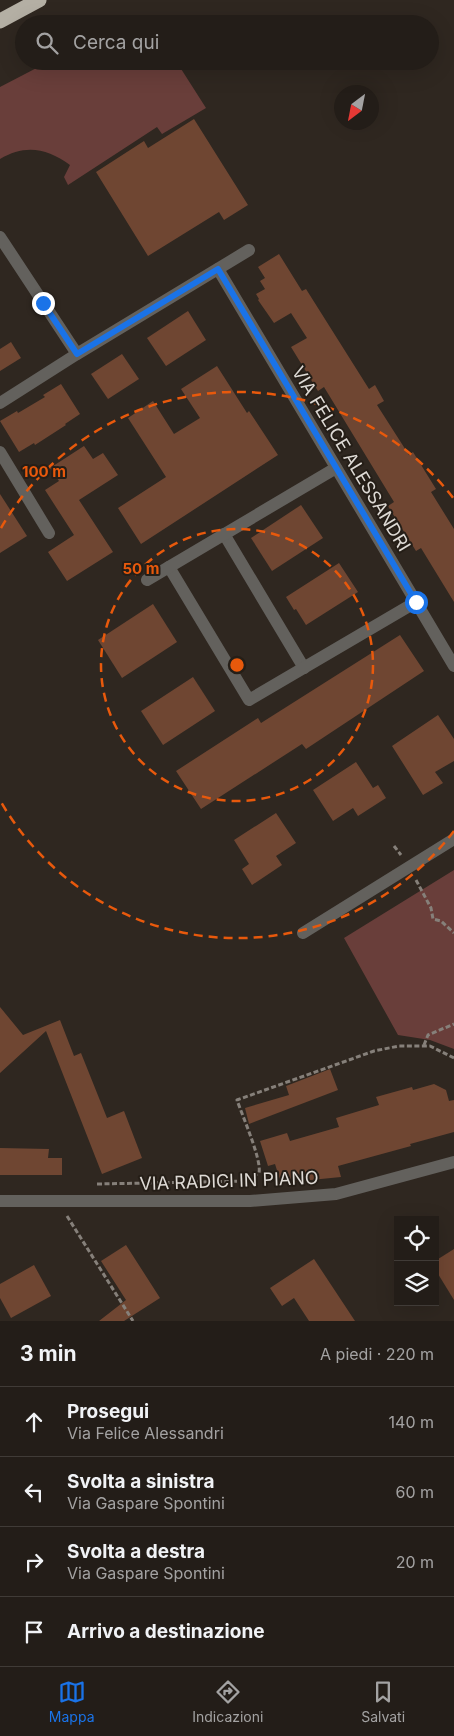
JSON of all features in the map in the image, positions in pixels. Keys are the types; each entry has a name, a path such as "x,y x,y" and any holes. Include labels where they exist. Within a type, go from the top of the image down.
{"highway":[{"path":"0,21 39,0"}],"street":[{"path":"0,237 77,354"},
{"path":"0,403 249,250"},
{"name":"VIA FELICE ALESSANDRI","path":"218,269 454,666"},
{"path":"0,452 49,533"},
{"path":"147,580 336,468"},
{"path":"224,534 304,668"},
{"path":"169,567 249,700 416,602"},
{"path":"303,933 454,839"},
{"name":"VIA RADICI IN PIANO","path":"0,1201 250,1201 336,1194 454,1162"}],"path":[{"path":"420,887 431,908 433,919 441,921 454,933"},
{"path":"424,1046 428,1035 454,1024"},
{"path":"88,1184 247,1180 259,1173 260,1169 257,1155 237,1100 374,1051 399,1046 430,1046 454,1058"},
{"path":"57,1201 134,1321"}],"shaded area":[{"path":"33,70 182,70 206,108 162,134 157,127 68,185 64,177 70,165 53,155 36,150 27,150 9,154 0,159 0,87"},
{"path":"454,870 454,1049 430,1040 398,1035 344,938"}],"building":[{"path":"194,119 248,205 224,220 219,212 148,256 96,172 144,141 148,148"},
{"path":"279,254 302,291 306,289 369,389 375,385 384,401 377,405 409,455 413,452 436,489 431,492 454,529 454,602 421,548 416,551 388,506 394,502 324,387 318,391 291,347 307,338 291,313 274,323 258,300 256,294 265,289 260,281 265,278 258,267"},
{"path":"188,311 206,340 166,366 147,338"},
{"path":"11,342 21,358 0,371 0,349"},
{"path":"122,354 139,379 108,399 91,374"},
{"path":"217,366 247,413 249,411 278,455 141,544 118,508 166,477 128,418 153,401 174,434 200,418 181,389"},
{"path":"61,384 80,414 35,445 34,443 19,452 0,421 45,397 43,395"},
{"path":"84,446 93,459 103,453 118,475 79,500 113,552 67,581 48,552 74,535 45,490 59,481 50,468"},
{"path":"0,494 27,536 0,553"},
{"path":"301,505 323,538 272,571 251,538"},
{"path":"339,563 358,592 306,625 286,597"},
{"path":"153,604 177,642 122,678 98,640"},
{"path":"400,635 424,671 306,749 302,744 201,809 176,771 258,718 261,723"},
{"path":"193,677 215,711 163,745 141,711"},
{"path":"438,715 454,739 454,761 435,772 443,783 423,795 392,746"},
{"path":"356,762 373,788 378,785 386,798 358,816 353,808 333,821 313,790"},
{"path":"276,813 296,843 276,856 282,865 252,885 242,869 249,864 234,840"},
{"path":"0,1007 23,1035 60,1020 74,1056 81,1053 107,1118 124,1111 142,1158 102,1174 46,1031 0,1073"},
{"path":"330,1069 338,1090 249,1124 245,1108 289,1095 286,1086"},
{"path":"434,1084 446,1090 449,1101 454,1100 454,1132 338,1166 341,1177 281,1183 275,1164 268,1166 260,1141 287,1133 290,1141 339,1127 336,1118 379,1105 376,1097 412,1087 413,1090"},
{"path":"0,1148 49,1149 48,1158 62,1158 62,1175 0,1175"},
{"path":"126,1245 160,1298 124,1321 99,1321 126,1300 101,1261"},
{"path":"454,1249 454,1300 439,1276 439,1258"},
{"path":"314,1259 355,1321 309,1321 294,1298 282,1306 270,1288"},
{"path":"34,1265 51,1296 11,1318 0,1298 0,1284"}],"route":[{"path":"43,303 77,354 218,269 416,602"}]}
